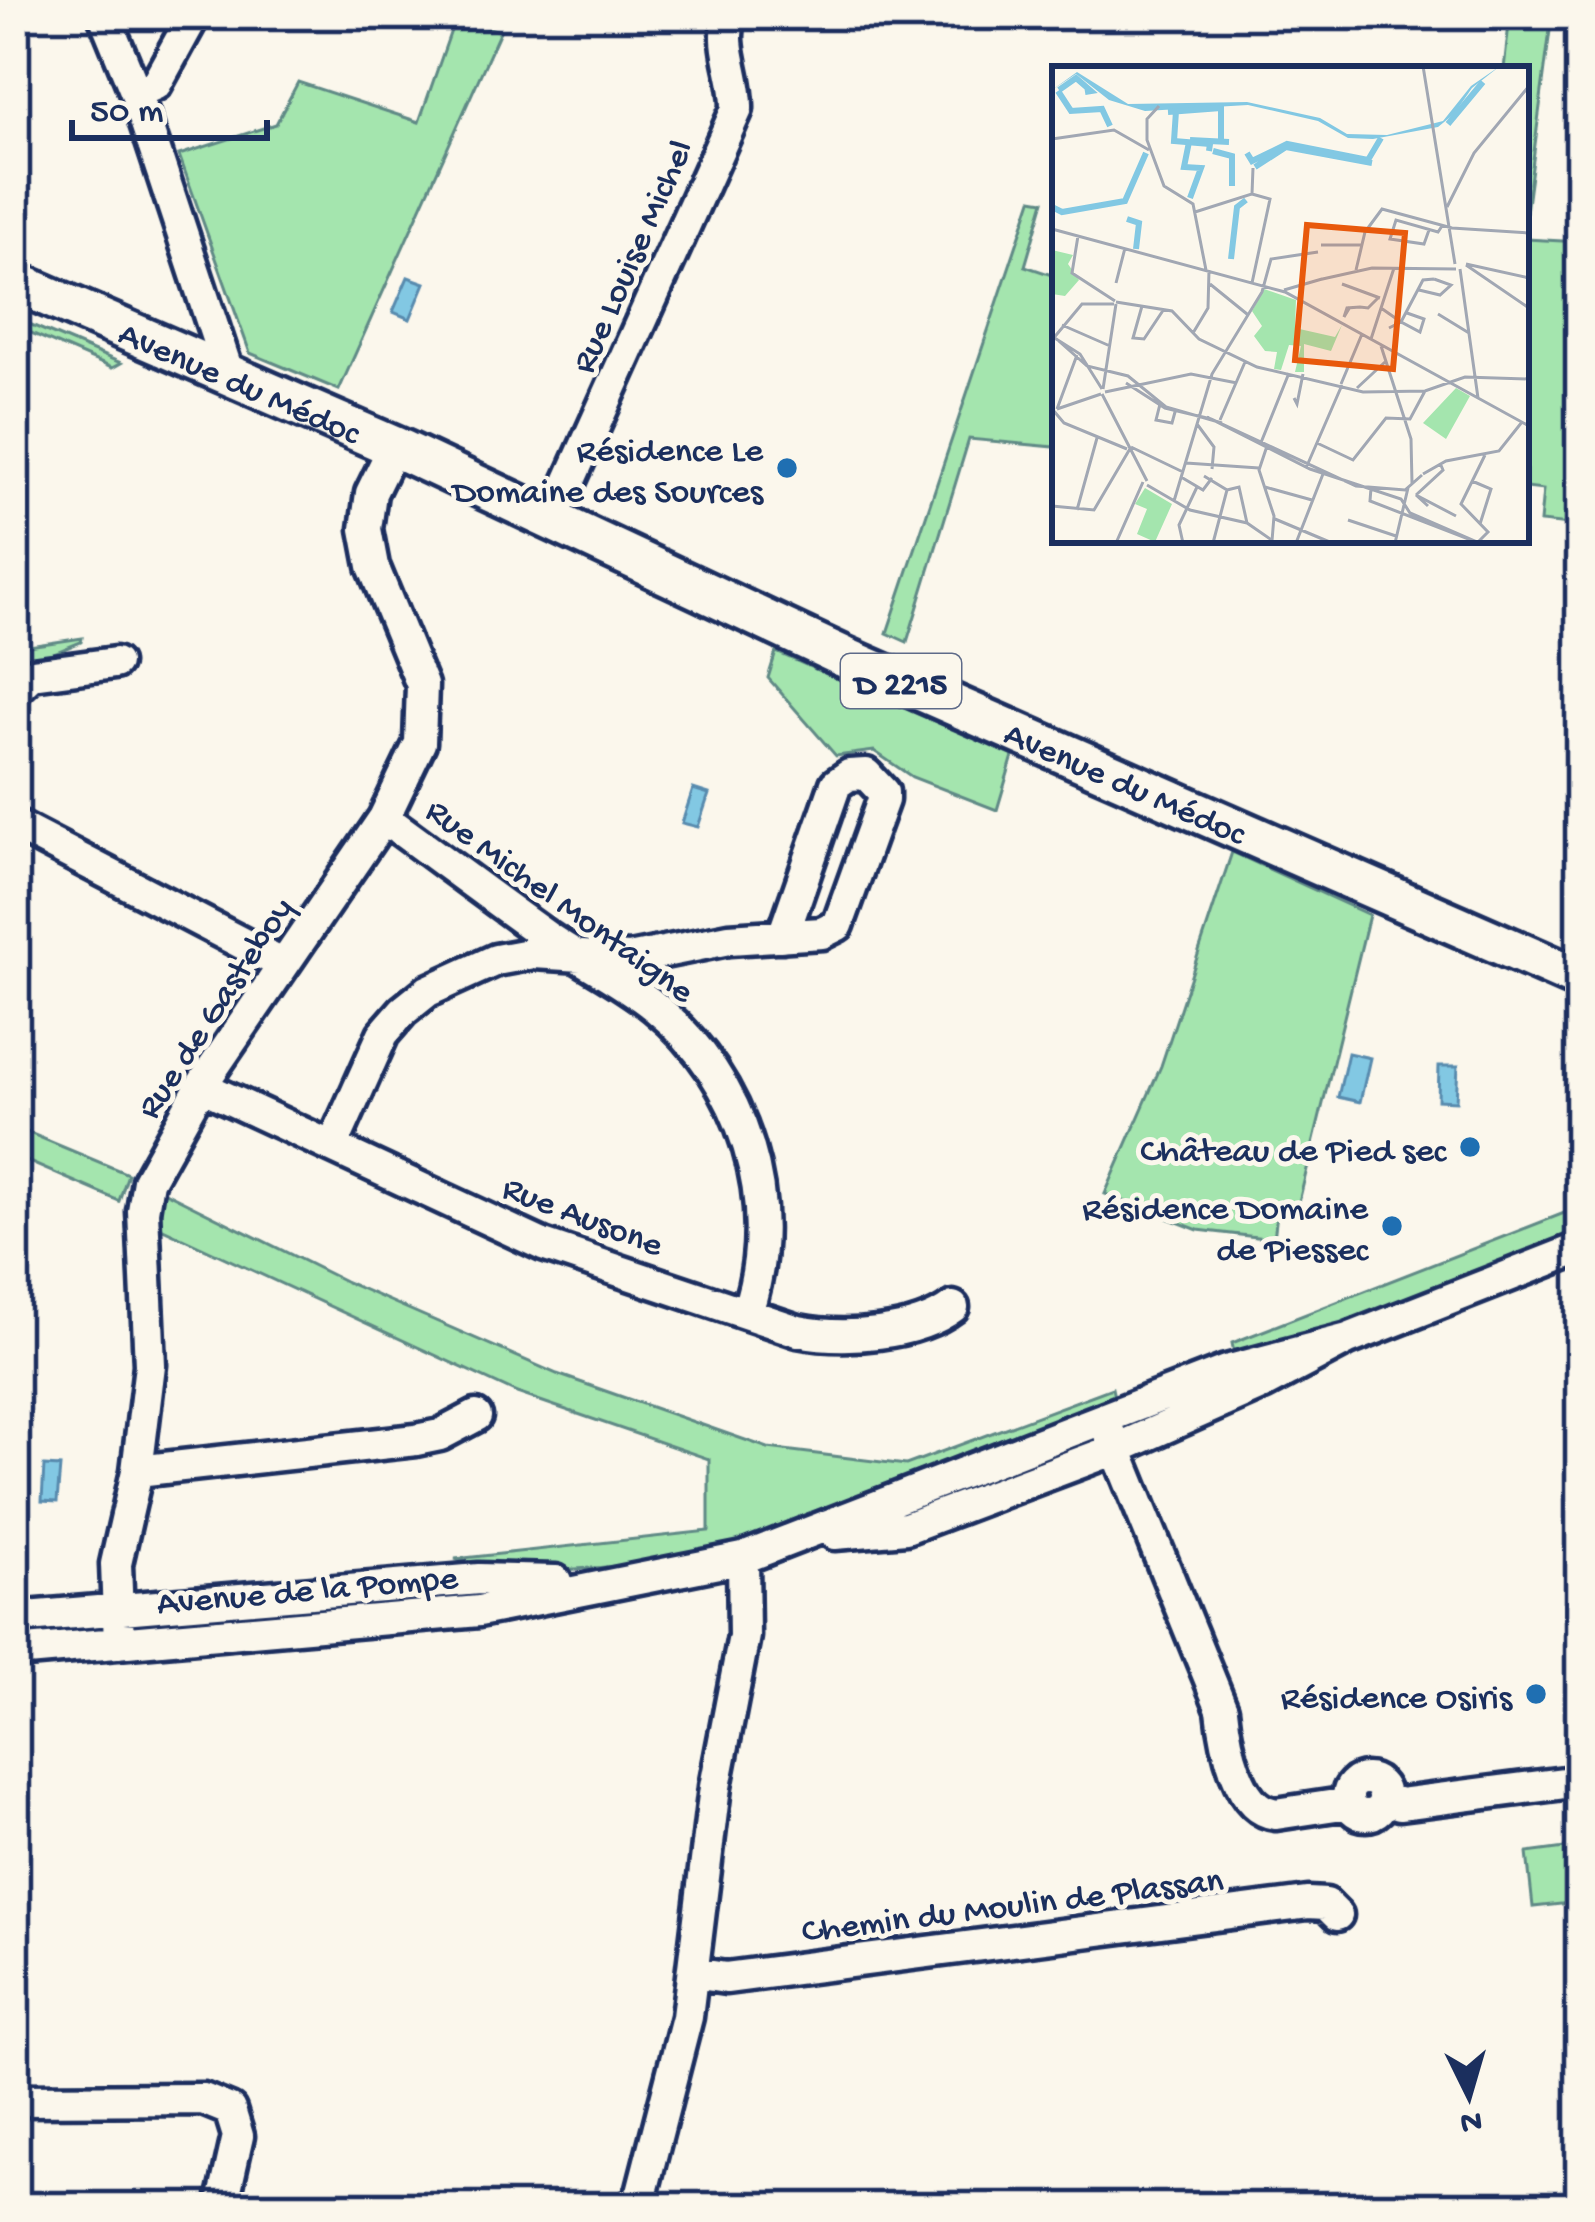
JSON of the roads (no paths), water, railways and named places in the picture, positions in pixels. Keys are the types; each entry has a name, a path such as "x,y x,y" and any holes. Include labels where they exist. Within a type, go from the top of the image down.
{"main road":[{"name":"Avenue du Médoc","path":"15,282 394,446 844,657 1580,979"}],"street":[{"path":"104,15 136,93 228,372"},
{"path":"136,93 156,84 194,15"},
{"name":"Rue Louise Michel","path":"552,520 736,109 735,75 724,40 730,15"},
{"name":"Rue de Gasteboy","path":"118,1643 116,1564 137,1471 150,1365 144,1195 201,1087 384,818 420,743 425,704 417,664 374,566 366,529 371,493 394,446"},
{"path":"15,689 32,674 115,663"},
{"path":"333,1145 383,1034 428,992 515,954 628,959 729,939 822,934 838,925 883,800 866,774 849,775 836,784 784,936"},
{"name":"Rue Michel Montaigne","path":"384,818 654,1006 694,1043 720,1080 742,1129 765,1226 761,1270 747,1312"},
{"path":"15,825 282,964"},
{"name":"Rue Ausone","path":"201,1087 543,1245 819,1335 920,1326 953,1306"},
{"name":"Avenue de la Pompe","path":"805,1537 906,1528 1116,1449 1263,1384 1348,1339 1580,1247"},
{"name":"Avenue de la Pompe","path":"15,1652 479,1610 743,1558 1226,1371 1348,1339"},
{"path":"137,1471 416,1440 440,1436 476,1416"},
{"path":"1104,1418 1222,1708 1225,1738 1250,1798 1264,1813 1349,1803 1359,1814 1370,1815 1385,1799 1400,1804 1580,1781"},
{"path":"633,2207 642,2192 681,2042 693,1973 715,1787 744,1636 743,1558"},
{"name":"Avenue de la Pompe","path":"15,1618 479,1579 604,1582"},
{"name":"Chemin du Moulin de Plassan","path":"693,1973 726,1978 1308,1903 1326,1904 1337,1915"},
{"path":"15,2100 203,2099 230,2110 238,2136 222,2207"}],"water":[{"path":"408,277 425,283 410,319 393,312"},
{"path":"693,789 709,794 698,827 682,823"},
{"path":"1348,1053 1370,1058 1360,1102 1338,1097"},
{"path":"1439,1066 1458,1066 1456,1101 1438,1100"},
{"path":"44,1466 60,1467 57,1502 42,1501"}],"place":[{"name":"Résidence Le Domaine des Sources","path":"787,468"},
{"name":"Château de Pied sec","path":"1470,1147"},
{"name":"Résidence Domaine de Piessec","path":"1392,1226"},
{"name":"Résidence Osiris","path":"1536,1694"}]}
